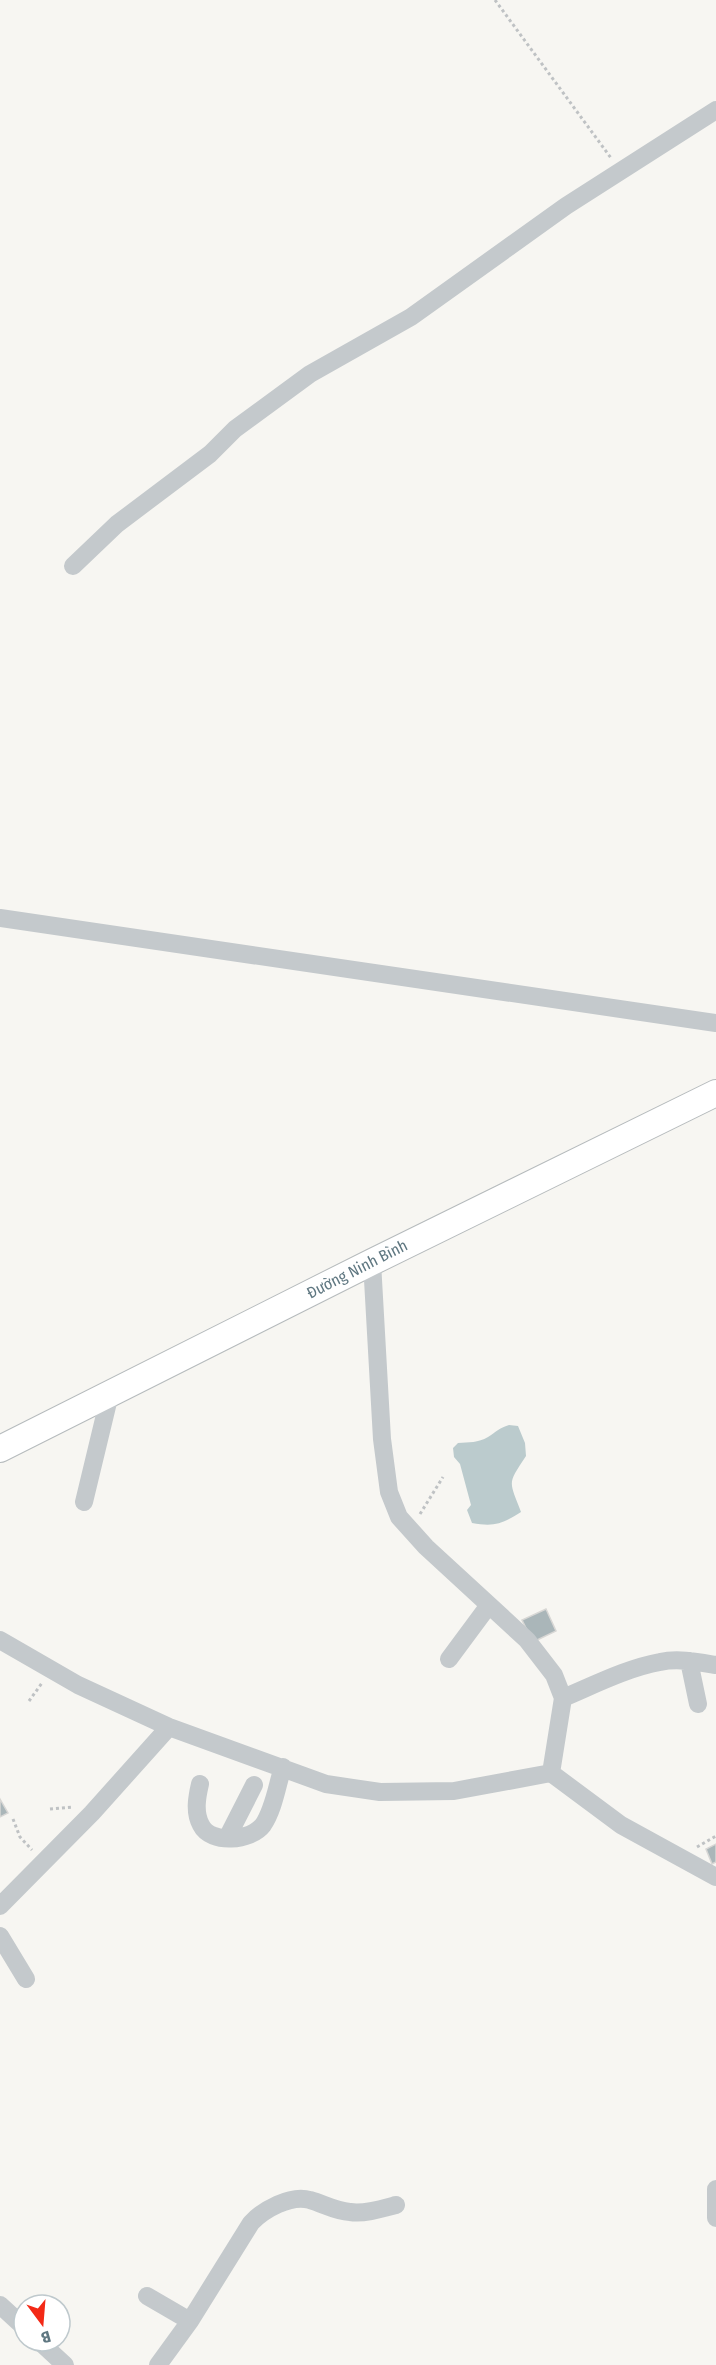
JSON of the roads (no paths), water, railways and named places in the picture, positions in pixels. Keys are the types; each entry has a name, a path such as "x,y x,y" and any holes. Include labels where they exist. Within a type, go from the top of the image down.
{"highway":[{"name":"Đường Ninh Bình","path":"0,1449 716,1092"}],"street":[{"path":"73,566 117,524 210,454 235,429 310,374 411,317 566,206 716,110"},
{"path":"0,918 716,1023"},
{"path":"372,1262 382,1439 389,1492 399,1517 410,1530 526,1640 554,1674 563,1698 551,1773"},
{"path":"84,1502 110,1394"},
{"path":"449,1659 489,1605"},
{"path":"0,1640 78,1685 169,1727 326,1784 356,1790 401,1793 477,1788 551,1773 621,1825 716,1877"},
{"path":"563,1698 642,1666 661,1661 689,1661 716,1665"},
{"path":"689,1661 698,1704"},
{"path":"0,1906 92,1813 169,1727"},
{"path":"200,1784 196,1804 201,1825 208,1834 238,1839 262,1827 269,1815 283,1767"},
{"path":"227,1838 254,1785"},
{"path":"0,1936 26,1979"},
{"path":"716,2188 716,2218"},
{"path":"158,2365 190,2321 251,2223 262,2212 277,2205 302,2199 309,2199 337,2211 353,2213 396,2205"},
{"path":"147,2296 190,2321"},
{"path":"0,2305 12,2316"},
{"path":"52,2353 65,2365"}]}
